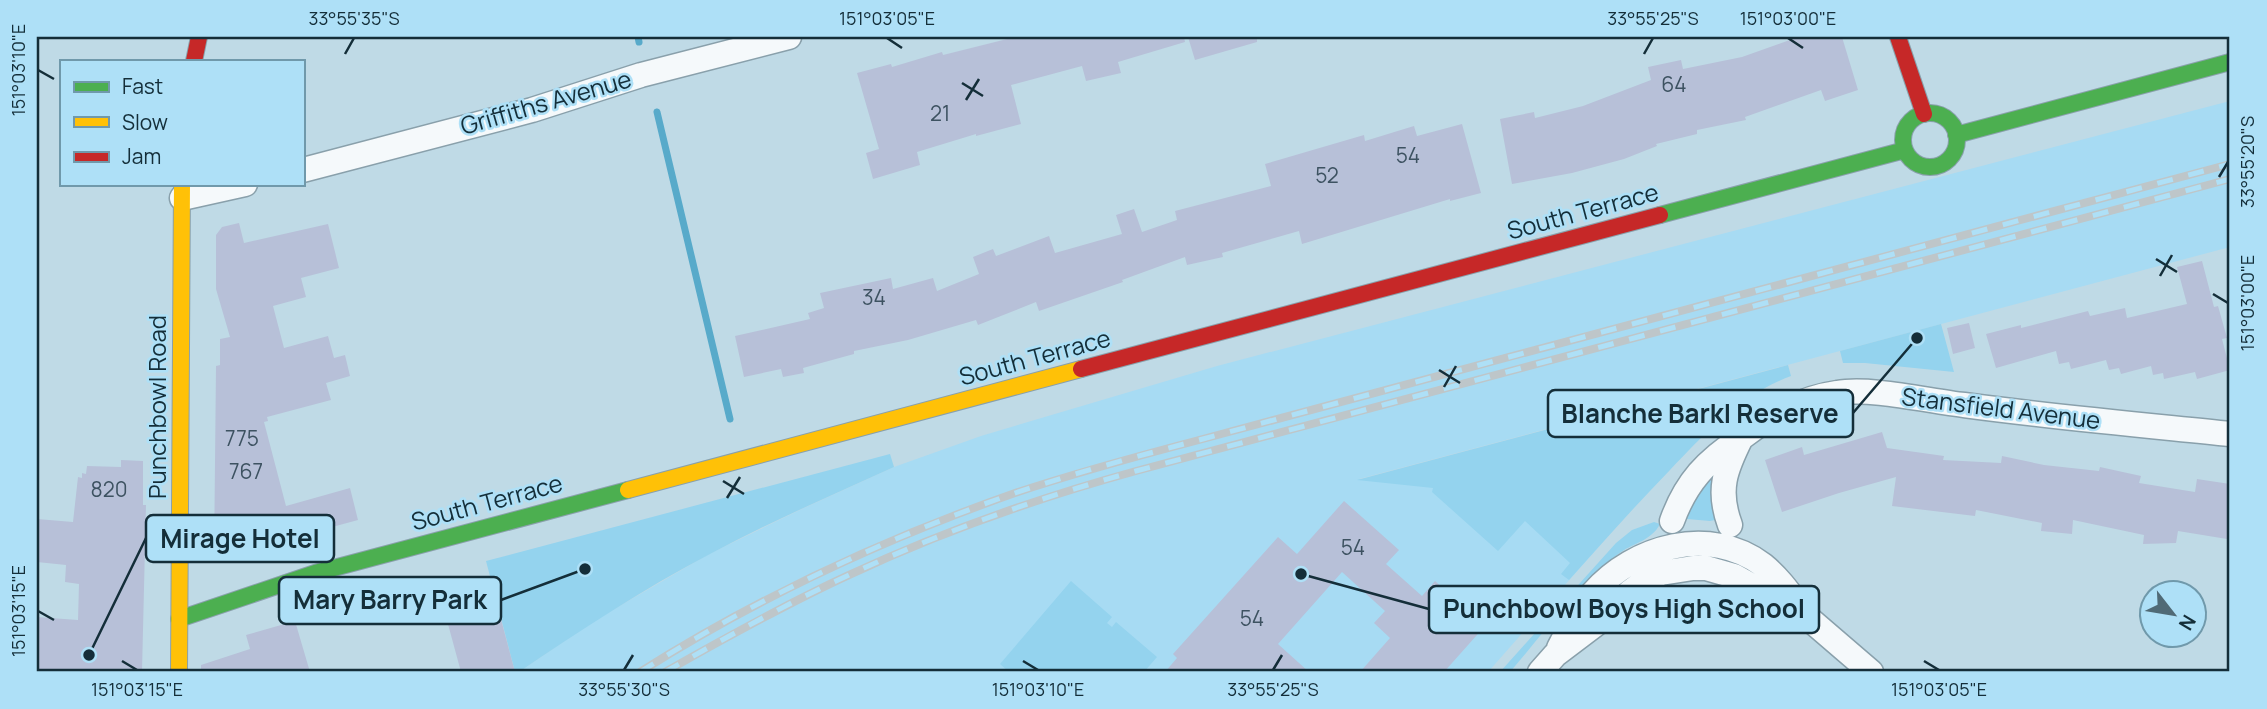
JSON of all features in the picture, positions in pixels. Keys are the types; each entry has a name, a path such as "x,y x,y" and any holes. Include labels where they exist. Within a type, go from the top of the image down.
{"street":[{"path":"194,60 199,37"},
{"name":"Griffiths Avenue","path":"304,170 532,110 641,75 789,37"},
{"path":"1898,37 1924,114"},
{"path":"1956,135 2230,62"},
{"path":"1932,113 1948,120 1956,135 1956,144 1948,159 1933,166 1916,163 1905,150 1903,141 1908,124 1924,114 1932,113"},
{"name":"South Terrace","path":"179,619 328,569 1905,150"},
{"path":"182,191 227,186"},
{"name":"Punchbowl Road","path":"178,672 182,191"},
{"name":"Stansfield Avenue","path":"1672,521 1683,494 1716,454 1763,420 1809,399 1838,393 1861,392 2230,434"},
{"name":"Stansfield Avenue","path":"1730,525 1724,509 1722,488 1728,464 1741,438"},
{"path":"1548,663 1578,613 1599,586 1626,564 1661,548 1689,544 1711,545 1745,555 1782,582 1807,617"},
{"path":"1548,663 1630,592 1661,573 1693,568 1720,571 1734,576 1807,617 1871,672"}],"shaded area":[{"path":"2230,101 2230,247 1359,479 1632,509 1488,672 519,672 594,621 709,554 894,467 981,436 1217,366"},
{"path":"1941,324 1954,372 1843,363 1840,351"},
{"path":"1788,365 1791,376 1756,393 1725,416 1644,497 1569,580 1561,574 1570,563 1525,521 1498,551 1432,492 1433,488 1357,480"},
{"path":"890,454 894,467 778,520 685,567 613,610 519,672 515,672 486,561"},
{"path":"1714,475 1715,520 1687,519 1694,495"},
{"path":"1654,522 1660,524 1652,534 1605,565 1576,593 1510,672 1500,672 1616,543 1632,530"},
{"path":"1071,581 1112,617 1107,623 1112,627 1116,622 1157,657 1144,672 1009,672 1000,664"}],"building":[{"path":"1015,37 1184,37 1185,42 1118,62 1121,73 1086,81 1082,66 1011,85 1021,124 917,152 920,165 873,179 866,153 879,149 857,73"},
{"path":"1188,37 1257,37 1257,42 1195,60"},
{"path":"1798,37 1842,37 1858,90 1825,101 1821,90 1745,117 1746,120 1697,130 1697,134 1656,144 1657,146 1624,159 1572,173 1512,184 1500,119 1534,112 1535,118 1583,106 1651,80 1648,67 1681,60 1683,69 1742,57"},
{"path":"1462,124 1481,193 1450,199 1302,244 1299,231 1222,253 1223,257 1187,265 1185,257 1039,311 1036,302 978,325 976,320 908,340 854,351 854,354 803,368 804,373 783,377 781,369 744,377 735,336 810,319 808,313 824,308 820,293 891,278 893,289 933,278 937,291 979,274 973,257 993,249 996,256 1049,236 1055,253 1122,234 1116,215 1134,209 1142,232 1177,220 1175,211 1271,186 1265,164 1364,135 1365,141 1414,126 1417,136"},
{"path":"239,223 244,243 328,224 339,268 301,278 306,297 273,306 284,348 328,336 334,358 345,355 350,376 326,383 331,400 267,417 268,421 264,422 286,506 350,488 358,520 214,559 216,366 220,365 220,339 230,337 216,289 216,235 222,227"},
{"path":"2202,261 2214,307 2218,306 2227,338 2222,339 2230,370 2197,379 2195,372 2164,379 2163,373 2153,375 2151,366 2121,374 2119,368 2109,370 2106,360 2071,369 2069,362 2059,364 2056,351 1996,368 1986,334 2088,311 2090,316 2125,308 2127,318 2187,304 2177,267"},
{"path":"1969,323 1975,348 1953,354 1947,328"},
{"path":"1882,432 1887,448 1944,456 1943,460 2001,463 2002,456 2044,465 2099,471 2100,467 2141,476 2139,483 2195,492 2197,479 2230,484 2227,539 2178,531 2176,543 2143,544 2144,535 2073,520 2072,534 2041,531 2042,523 1976,510 1975,516 1892,506 1896,477 1782,512 1765,460 1802,447 1804,455"},
{"path":"121,460 143,461 143,505 146,505 142,672 37,672 37,617 78,620 79,584 65,582 66,565 37,562 37,519 73,522 78,477 82,478 82,473 86,474 87,466 121,467"},
{"path":"1344,501 1399,550 1386,564 1422,596 1435,581 1485,626 1444,672 1360,672 1390,638 1374,623 1385,611 1342,572 1278,644 1309,672 1165,672 1177,658 1173,654 1278,537 1297,554"},
{"path":"490,578 515,672 461,672 439,591"},
{"path":"295,621 310,672 201,672 201,665 250,649 246,635"}],"waterway":[{"path":"638,37 639,42"},
{"path":"657,112 730,419"}],"railway":[{"path":"640,672 730,619 822,572 918,530 1015,493 1153,452 2230,164"},
{"path":"665,672 779,609 884,559 954,530 1063,493 1136,471 2230,179"}],"traffic: fast":[{"path":"1956,135 2230,62"},
{"path":"1930,113 1949,121 1957,140 1949,159 1930,167 1911,159 1903,140 1911,121 1930,113"},
{"path":"1660,215 1905,150"},
{"path":"179,619 315,573 628,490"}],"traffic: slow":[{"path":"179,672 182,186"},
{"path":"628,490 1081,369"}],"traffic: jam":[{"path":"194,60 199,37"},
{"path":"1898,37 1924,114"},
{"path":"1081,369 1660,215"}],"place":[{"name":"Blanche Barkl Reserve","path":"1917,338"},
{"name":"Mary Barry Park","path":"585,569"},
{"name":"Punchbowl Boys High School","path":"1301,574"},
{"name":"Mirage Hotel","path":"89,655"}]}
